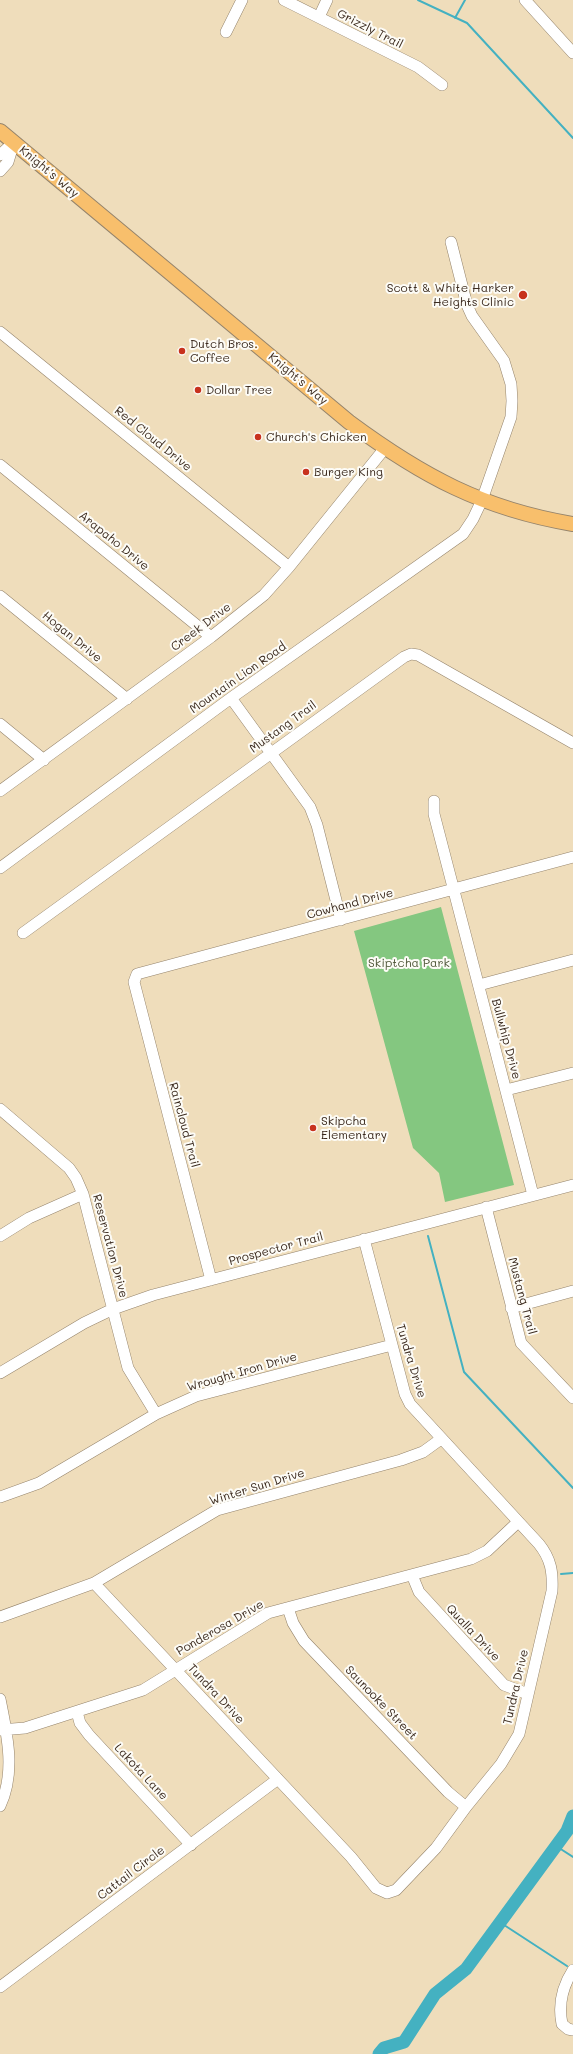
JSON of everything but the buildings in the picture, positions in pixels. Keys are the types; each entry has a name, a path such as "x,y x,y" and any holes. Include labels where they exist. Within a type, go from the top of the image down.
{"main road":[{"name":"Knight's Way","path":"0,131 349,422 385,448 435,478 482,500 521,514 573,524"}],"street":[{"path":"226,32 242,0"},
{"name":"Grizzly Trail","path":"284,0 418,67 442,85"},
{"path":"319,17 327,0"},
{"path":"526,0 573,53"},
{"path":"0,155 14,142"},
{"path":"0,171 8,162 14,142"},
{"name":"Mountain Lion Road","path":"0,868 231,698 463,534 473,519 482,500 511,416 512,401 511,384 504,361 472,316 467,305 451,242"},
{"name":"Red Cloud Drive","path":"0,332 289,567"},
{"name":"Creek Drive","path":"0,792 211,637 264,595 289,567 385,448"},
{"name":"Arapaho Drive","path":"0,464 211,637"},
{"name":"Hogan Drive","path":"0,596 127,699"},
{"name":"Mustang Trail","path":"23,934 270,753 404,657 411,654 418,655 573,743"},
{"path":"231,698 310,806 314,816 341,920"},
{"path":"0,724 44,760"},
{"name":"Bullwhip Drive","path":"434,801 434,814 453,889 534,1195"},
{"name":"Cowhand Drive","path":"135,978 137,974 573,857"},
{"path":"478,985 573,960"},
{"name":"Raincloud Trail","path":"135,978 134,982 210,1280"},
{"path":"506,1090 573,1073"},
{"name":"Reservation Drive","path":"0,1109 69,1168 76,1178 83,1194 128,1368 156,1414"},
{"name":"Prospector Trail","path":"0,1373 65,1333 113,1309 153,1295 573,1185"},
{"path":"0,1236 29,1218 83,1194"},
{"name":"Mustang Trail","path":"486,1207 521,1343 573,1398"},
{"name":"Tundra Drive","path":"94,1583 351,1857 376,1888 387,1893 396,1890 436,1848 466,1807 501,1764 518,1734 552,1591 553,1574 546,1553 410,1404 405,1394 364,1239"},
{"path":"511,1308 573,1291"},
{"name":"Wrought Iron Drive","path":"0,1497 39,1484 156,1414 196,1396 392,1345"},
{"name":"Winter Sun Drive","path":"0,1617 94,1583 217,1510 400,1460 423,1452 441,1439"},
{"name":"Ponderosa Drive","path":"3,1730 25,1728 143,1690 268,1613 451,1565 481,1554 501,1539 518,1522"},
{"name":"Qualla Drive","path":"412,1575 419,1592 504,1685 528,1694"},
{"name":"Saunooke Street","path":"288,1608 293,1623 304,1641 448,1792 466,1807"},
{"path":"0,1699 3,1730 9,1755 9,1781 0,1806"},
{"name":"Lakota Lane","path":"77,1712 80,1723 89,1735 191,1845"},
{"name":"Cattail Circle","path":"0,1987 278,1779"},
{"path":"568,2028 561,2019 561,1994 573,1970"}],"green space":[{"name":"Skiptcha Park","path":"441,907 514,1185 445,1202 439,1173 413,1148 354,931"}],"waterway":[{"path":"418,0 467,23 573,138"},
{"path":"455,18 465,0"},
{"path":"428,1236 464,1372 573,1488"},
{"path":"561,1574 573,1573"},
{"path":"379,2054 384,2048 404,2042 435,1994 466,1969 567,1831 573,1816"},
{"path":"556,1846 573,1857"},
{"path":"501,1923 567,1966"}],"place":[{"name":"Scott & White Harker Heights Clinic","path":"523,295"},
{"name":"Dutch Bros. Coffee","path":"182,351"},
{"name":"Dollar Tree","path":"198,390"},
{"name":"Church's Chicken","path":"258,437"},
{"name":"Burger King","path":"306,472"},
{"name":"Skipcha Elementary","path":"313,1128"}]}
